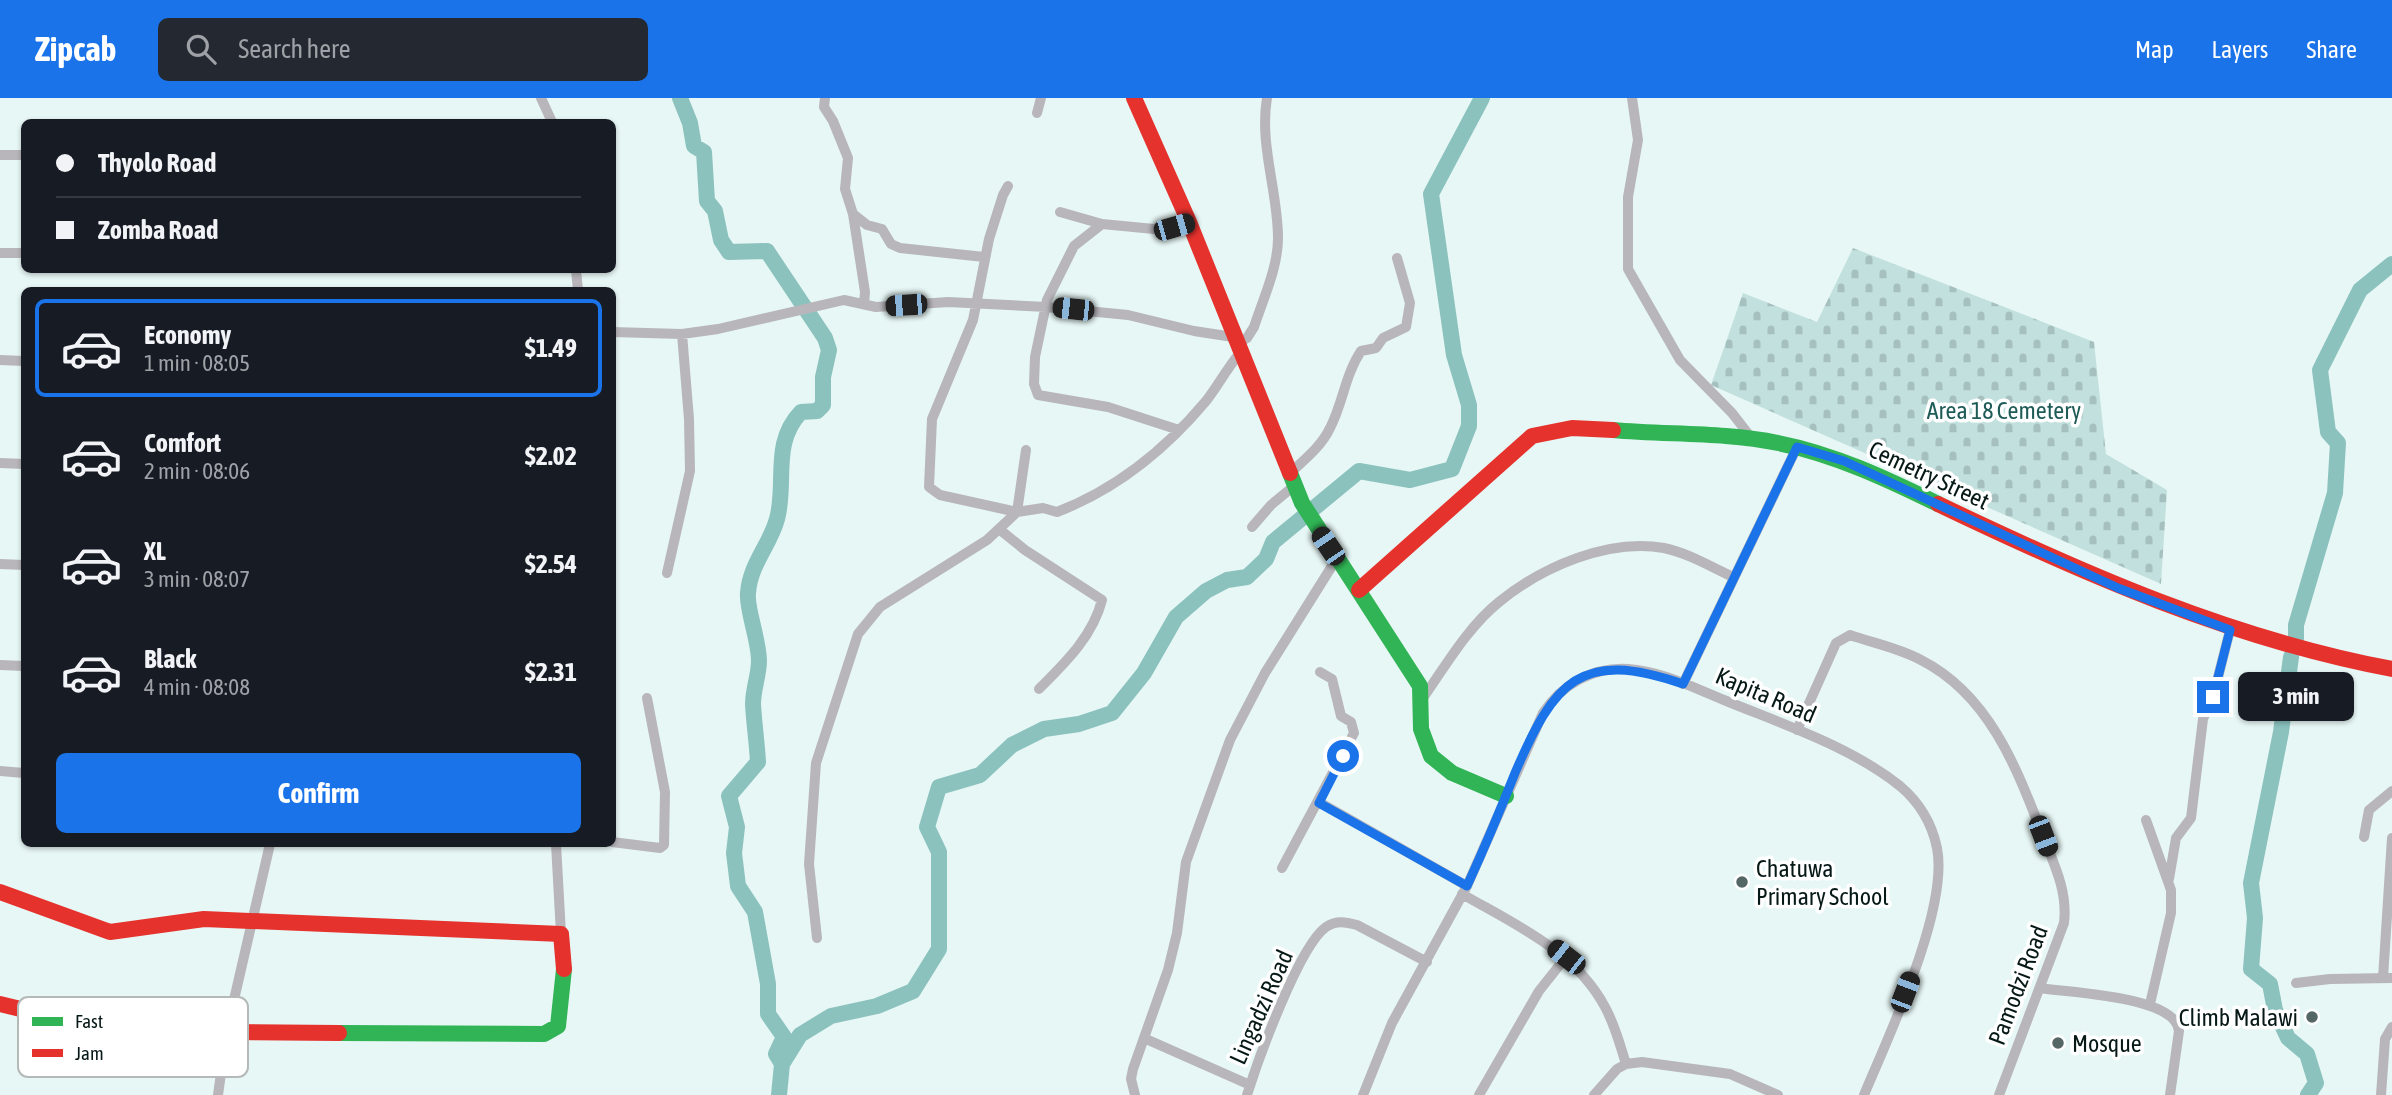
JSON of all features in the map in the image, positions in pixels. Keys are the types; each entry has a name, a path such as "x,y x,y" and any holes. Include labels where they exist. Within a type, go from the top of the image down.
{"street":[{"path":"541,98 551,119"},
{"path":"1037,113 1041,98"},
{"path":"1134,98 1189,222 1302,503 1420,686 1423,698 1422,737 1435,762 1452,773 1506,796"},
{"path":"1008,186 984,257 978,303 970,330 932,419 929,487 940,495 1017,512 1043,508 1058,512 1087,501 1147,461 1207,399 1237,345 1247,338 1254,327 1278,247 1275,195 1265,122 1266,98"},
{"path":"1632,98 1638,140 1628,197 1628,269 1680,360 1732,413 1753,440"},
{"path":"824,99 848,158 845,189 853,214 865,292 864,304"},
{"path":"0,155 21,155"},
{"path":"1060,212 1102,224 1153,229 1189,222"},
{"path":"853,214 867,225 882,229 891,244 900,248 984,257"},
{"path":"1102,224 1074,246 1046,307 1035,357 1034,384 1038,394 1121,410 1179,430"},
{"path":"0,253 21,253"},
{"path":"1252,527 1330,429 1342,390 1361,351 1377,348 1383,338 1406,327 1410,303 1397,258"},
{"path":"616,332 682,334 752,322 813,308 831,300 876,307 978,303 1128,315 1237,345"},
{"path":"667,573 690,471 682,334"},
{"path":"0,360 21,361"},
{"name":"Cemetry Street","path":"1359,590 1521,443 1543,432 1571,428 1753,440 1797,447 1844,461 2118,588 2230,630 2308,653 2392,669"},
{"path":"1683,684 1797,447"},
{"path":"817,937 809,864 816,763 858,634 880,607 987,540 1017,512 1026,450"},
{"path":"0,463 21,464"},
{"path":"999,529 1025,550 1102,600 1090,631 1069,659 1039,689"},
{"path":"1423,698 1469,634 1499,602 1536,577 1589,554 1636,546 1661,548 1733,577"},
{"path":"1135,1095 1131,1079 1133,1069 1146,1039 1177,933 1186,862 1230,740 1265,673 1337,558"},
{"path":"0,564 21,565"},
{"path":"2150,1004 2171,913 2169,879 2176,838 2191,818 2203,719 2213,697 2230,630"},
{"name":"Pamodzi Road","path":"1797,730 1836,643 1850,635 1922,660 1973,702 2011,756 2064,894 2064,923 1999,1095"},
{"path":"0,665 21,666"},
{"name":"Kapita Road","path":"1363,1095 1392,1023 1465,890 1543,713 1553,698 1566,686 1595,673 1626,669 1651,673 1683,684 1797,730 1871,766 1901,787 1924,814 1938,851 1940,868 1937,899 1922,947 1864,1095"},
{"path":"1282,869 1354,733 1351,722 1341,716 1332,679 1320,672"},
{"path":"616,842 660,848 664,845 665,792 648,698"},
{"path":"0,771 21,773"},
{"path":"2364,837 2369,810 2392,791"},
{"path":"1319,803 1465,890 1566,957 1604,1005 1626,1064"},
{"path":"2146,820 2169,879"},
{"path":"2296,983 2388,978 2392,838"},
{"path":"234,997 269,847"},
{"path":"248,1030 549,1033 559,1020 564,975 556,847"},
{"path":"0,892 110,932 204,919 324,920 561,934"},
{"name":"Lingadzi Road","path":"1248,1090 1293,977 1326,927 1346,922 1357,925 1427,962"},
{"path":"1479,1095 1539,991 1566,957"},
{"path":"2040,988 2150,1004 2170,1013 2179,1025 2170,1095"},
{"path":"0,1004 18,1009"},
{"path":"2381,1095 2385,1039 2392,1027"},
{"path":"1146,1039 1248,1090"},
{"path":"1594,1095 1617,1069 1626,1064 1642,1062 1719,1072 1778,1095"},
{"path":"218,1095 220,1077"}],"green space":[{"name":"Area 18 Cemetery","path":"1853,248 2094,342 2106,454 2167,490 2161,584 1711,385 1743,293 1817,322"}],"waterway":[{"path":"680,98 690,123 694,146 704,152 707,201 715,211 721,240 729,252 767,251 825,338 829,350 823,377 823,405 817,411 801,412 786,437 777,519 752,573 748,599 759,661 753,704 758,762 729,796 737,827 734,853 738,886 755,912 768,984 768,1014 784,1037 776,1054 782,1064"},
{"path":"779,1095 782,1064 800,1035 831,1016 877,1006 913,991 939,949 939,852 927,827 939,787 980,775 1012,745 1044,729 1079,724 1112,713 1144,673 1176,617 1206,591 1227,580 1247,577 1266,559 1273,542 1359,471 1410,480 1452,469 1469,426 1469,405 1454,355 1431,194 1482,98"},
{"path":"2296,639 2296,625 2335,493 2338,443 2328,432 2320,370 2360,290 2392,264"},
{"path":"2291,657 2281,732 2251,883 2255,918 2251,969 2270,984 2275,1010 2288,1038 2307,1054 2316,1083 2308,1095"}],"traffic: fast":[{"path":"1613,430 1717,435 1778,443 1840,461 1938,504"},
{"path":"1290,473 1302,503 1420,686 1421,729 1431,756 1452,773 1506,796"},
{"path":"339,1033 544,1034 558,1026 564,969"}],"traffic: jam":[{"path":"1134,98 1189,222 1290,473"},
{"path":"1359,590 1532,436 1572,428 1613,430"},
{"path":"1938,504 2048,555 2160,602 2274,640 2392,669"},
{"path":"0,892 110,932 204,919 561,934 564,969"},
{"path":"0,1004 18,1008"},
{"path":"248,1032 339,1033"}],"place":[{"name":"Chatuwa Primary School","path":"1742,882"},
{"name":"Climb Malawi","path":"2312,1017"},
{"name":"Mosque","path":"2058,1043"}],"route":[{"path":"1343,756 1319,803 1467,886 1534,731 1553,698 1566,686 1582,678 1611,670 1626,669 1651,673 1683,684 1797,447 1844,461 2118,588 2230,630 2214,681 2213,697"}]}
